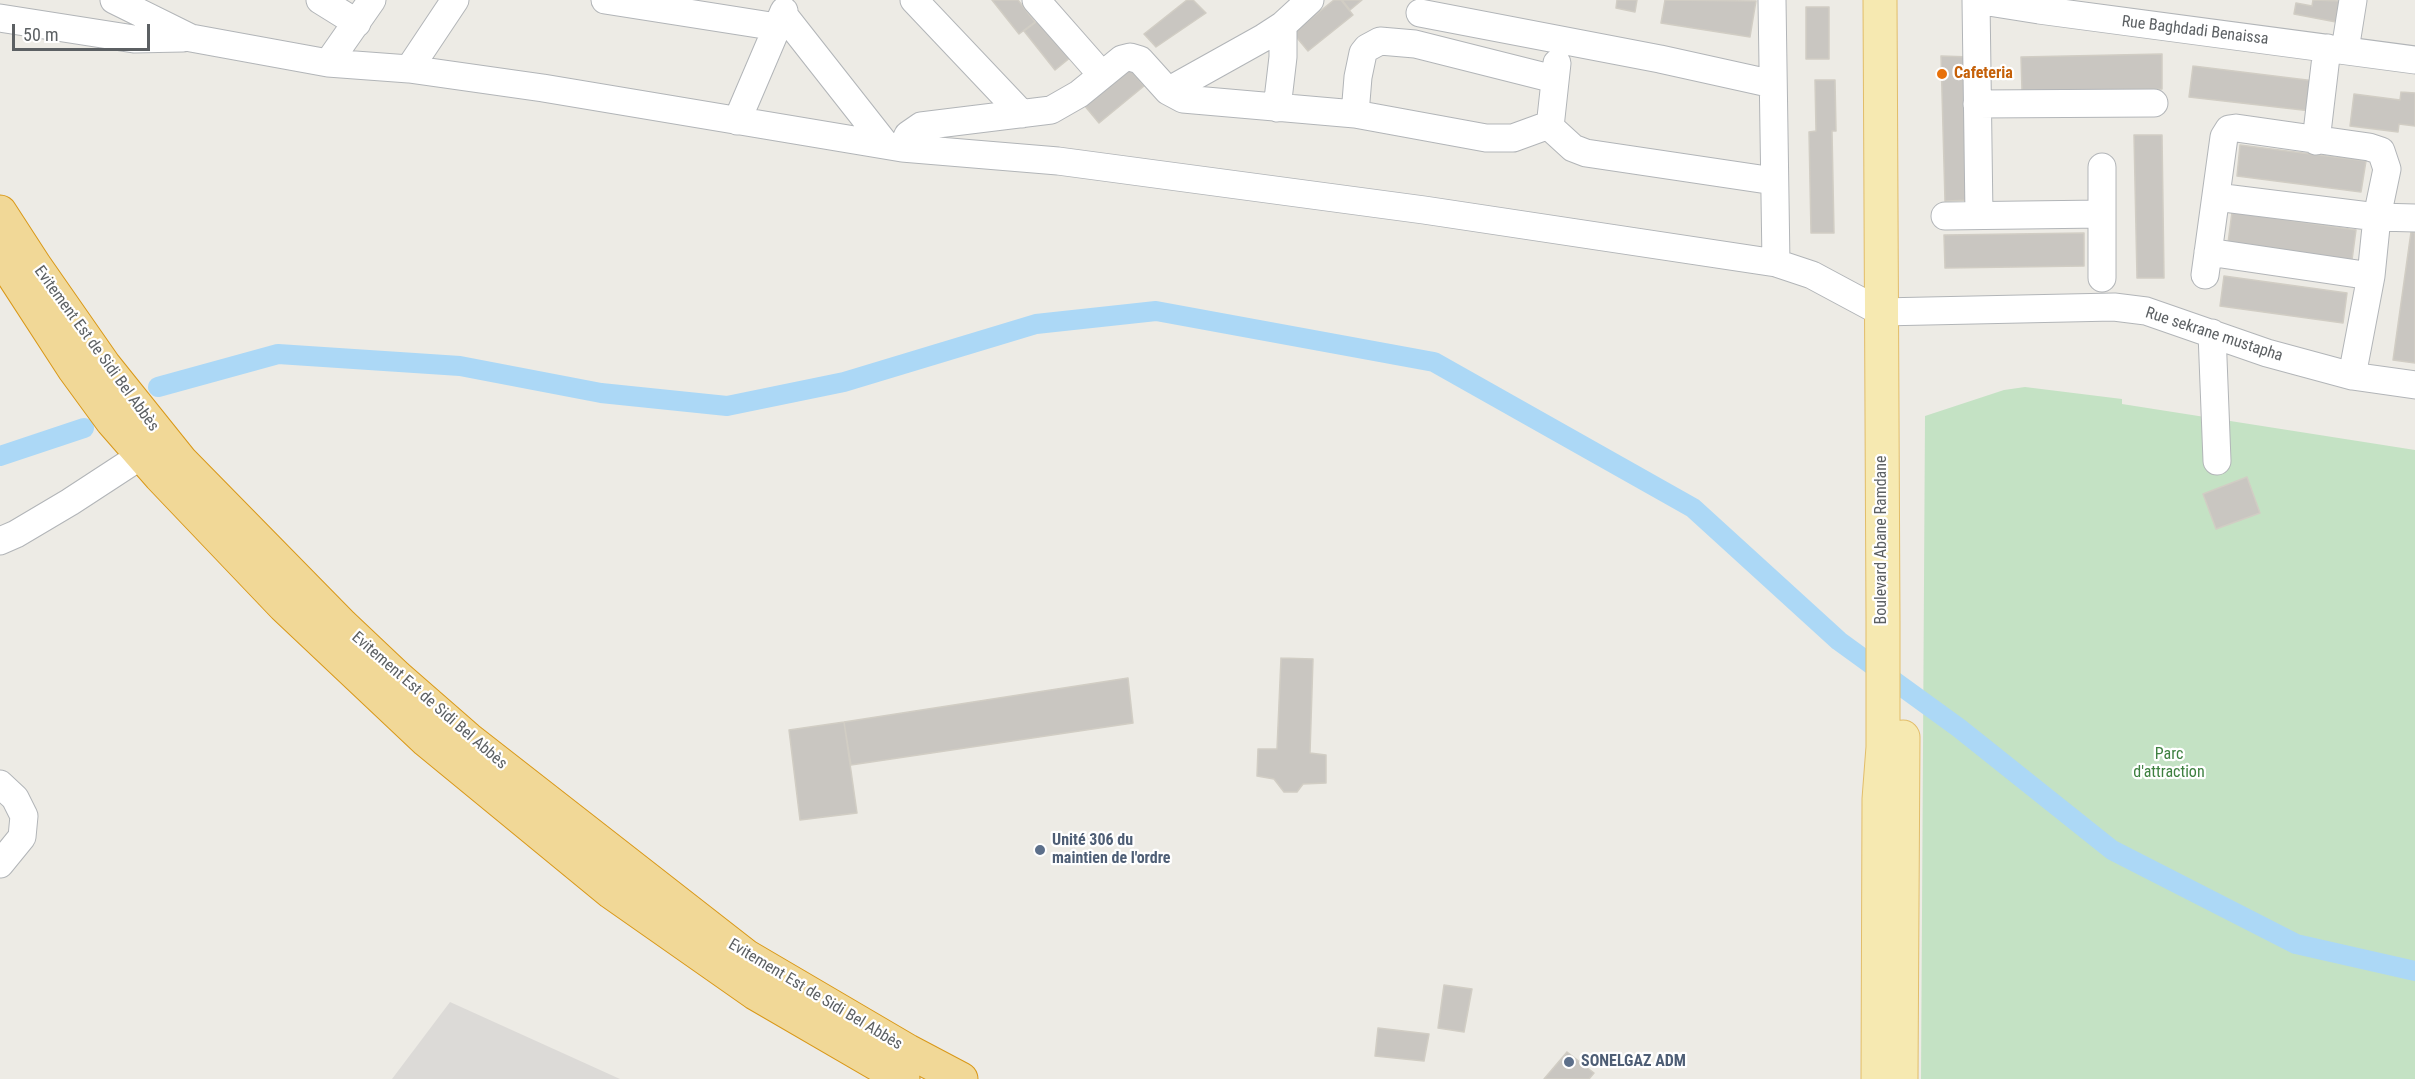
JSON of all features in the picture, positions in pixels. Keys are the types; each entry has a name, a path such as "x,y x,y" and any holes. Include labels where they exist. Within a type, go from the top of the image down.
{"highway":[{"name":"Evitement Est de Sidi Bel Abbès","path":"0,212 104,365 181,461 342,625 398,676 468,739 746,956 960,1079"},
{"name":"Evitement Est de Sidi Bel Abbès","path":"0,255 74,369 112,421 222,543 284,606 426,740 611,892 755,993 903,1079"}],"main road":[{"name":"Boulevard Abane Ramdane","path":"1880,0 1891,312 1893,745 1901,1079"},
{"name":"Boulevard Abane Ramdane","path":"1891,312 1902,0"},
{"name":"Boulevard Abane Ramdane","path":"1878,1079 1879,799 1893,745"}],"street":[{"path":"114,0 191,38"},
{"path":"320,0 357,22"},
{"path":"328,63 372,0"},
{"path":"408,69 455,0"},
{"path":"605,0 783,14 894,146"},
{"path":"914,0 1022,114"},
{"path":"1036,0 1102,75"},
{"path":"1168,91 1283,25 1310,0"},
{"path":"1772,0 1776,263"},
{"path":"1976,0 1979,215"},
{"name":"Rue Baghdadi Benaissa","path":"1976,0 2047,6 2415,60"},
{"path":"2316,141 2336,49 2353,0"},
{"path":"1415,44 1421,6 1561,41 1773,84"},
{"path":"737,121 783,14"},
{"path":"0,18 134,39 191,38 328,63 408,69 543,88 894,146 1058,161 1424,210 1776,263 1812,275 1891,312"},
{"path":"1277,108 1283,57 1283,25"},
{"path":"1355,114 1361,60 1367,48 1380,41 1415,44 1554,79"},
{"path":"1550,127 1554,79 1561,41"},
{"path":"894,146 921,126 1052,111 1078,94 1122,59 1136,58 1168,91 1183,99 1355,114 1496,139 1513,138 1541,127 1550,127 1573,148 1587,153 1774,181"},
{"path":"1977,104 2154,103"},
{"path":"2352,376 2371,276 2377,218 2387,169 2382,151 2369,147 2236,128 2229,129 2224,137 2206,263 2371,276"},
{"path":"2102,167 2102,278"},
{"path":"2216,197 2377,218 2415,218"},
{"path":"1945,216 2102,214"},
{"name":"Rue sekrane mustapha","path":"1891,312 2114,307 2146,311 2267,353 2352,376 2415,385"},
{"path":"2212,333 2217,461"},
{"path":"0,541 70,502 142,455"},
{"path":"0,864 22,837 24,816 5,794"}],"shaded area":[{"path":"450,1002 620,1079 392,1079"}],"green space":[{"name":"Parc d'attraction","path":"2025,387 2122,399 2122,404 2415,450 2415,1079 1921,1079 1925,416 2004,390"}],"building":[{"path":"992,0 1018,0 1035,22 1019,34"},
{"path":"1187,0 1193,0 1206,13 1156,47 1144,34"},
{"path":"1334,0 1341,0 1353,15 1308,51 1293,33"},
{"path":"1342,0 1362,0 1350,10"},
{"path":"1617,0 1637,0 1635,12 1616,8"},
{"path":"1665,0 1756,1 1750,37 1661,23"},
{"path":"2313,0 2340,1 2336,22 2294,14 2296,3 2312,6"},
{"path":"1806,7 1829,7 1829,59 1806,59"},
{"path":"1040,19 1071,57 1055,70 1024,31"},
{"path":"2162,54 2162,89 2022,91 2021,57"},
{"path":"1941,56 1971,57 1972,200 1945,201"},
{"path":"2193,66 2315,81 2311,111 2189,97"},
{"path":"1129,68 1144,86 1099,123 1084,105"},
{"path":"1815,80 1835,80 1836,131 1832,131 1834,233 1811,233 1809,132 1816,131"},
{"path":"2401,92 2415,93 2415,126 2399,124 2398,132 2350,126 2354,94 2400,100"},
{"path":"2134,135 2162,135 2164,278 2137,278"},
{"path":"2240,145 2366,161 2361,192 2237,176"},
{"path":"2232,212 2356,230 2352,260 2228,243"},
{"path":"2411,232 2415,233 2415,363 2393,360"},
{"path":"2084,233 2084,266 1945,268 1944,235"},
{"path":"2224,276 2347,293 2343,323 2220,306"},
{"path":"2247,477 2260,513 2216,529 2203,494"},
{"path":"1281,658 1313,659 1310,753 1326,755 1326,783 1303,784 1297,792 1284,792 1274,779 1257,776 1258,749 1277,749"},
{"path":"1128,678 1133,723 851,765 844,722"},
{"path":"844,722 857,813 800,820 789,730"},
{"path":"1444,985 1472,989 1464,1032 1438,1028"},
{"path":"1378,1028 1429,1034 1424,1061 1375,1056"},
{"name":"SONELGAZ ADM","path":"1567,1052 1594,1073 1589,1079 1544,1079"}],"waterway":[{"path":"158,387 278,354 460,366 601,393 727,406 844,382 1036,324 1156,311 1434,362 1693,508 1839,641 1959,728 2112,850 2296,944 2415,971"},
{"path":"0,456 84,428"}],"place":[{"name":"Cafeteria","path":"1942,74"},
{"name":"Unité 306 du maintien de l'ordre","path":"1040,850"},
{"name":"SONELGAZ ADM","path":"1569,1062"}]}
